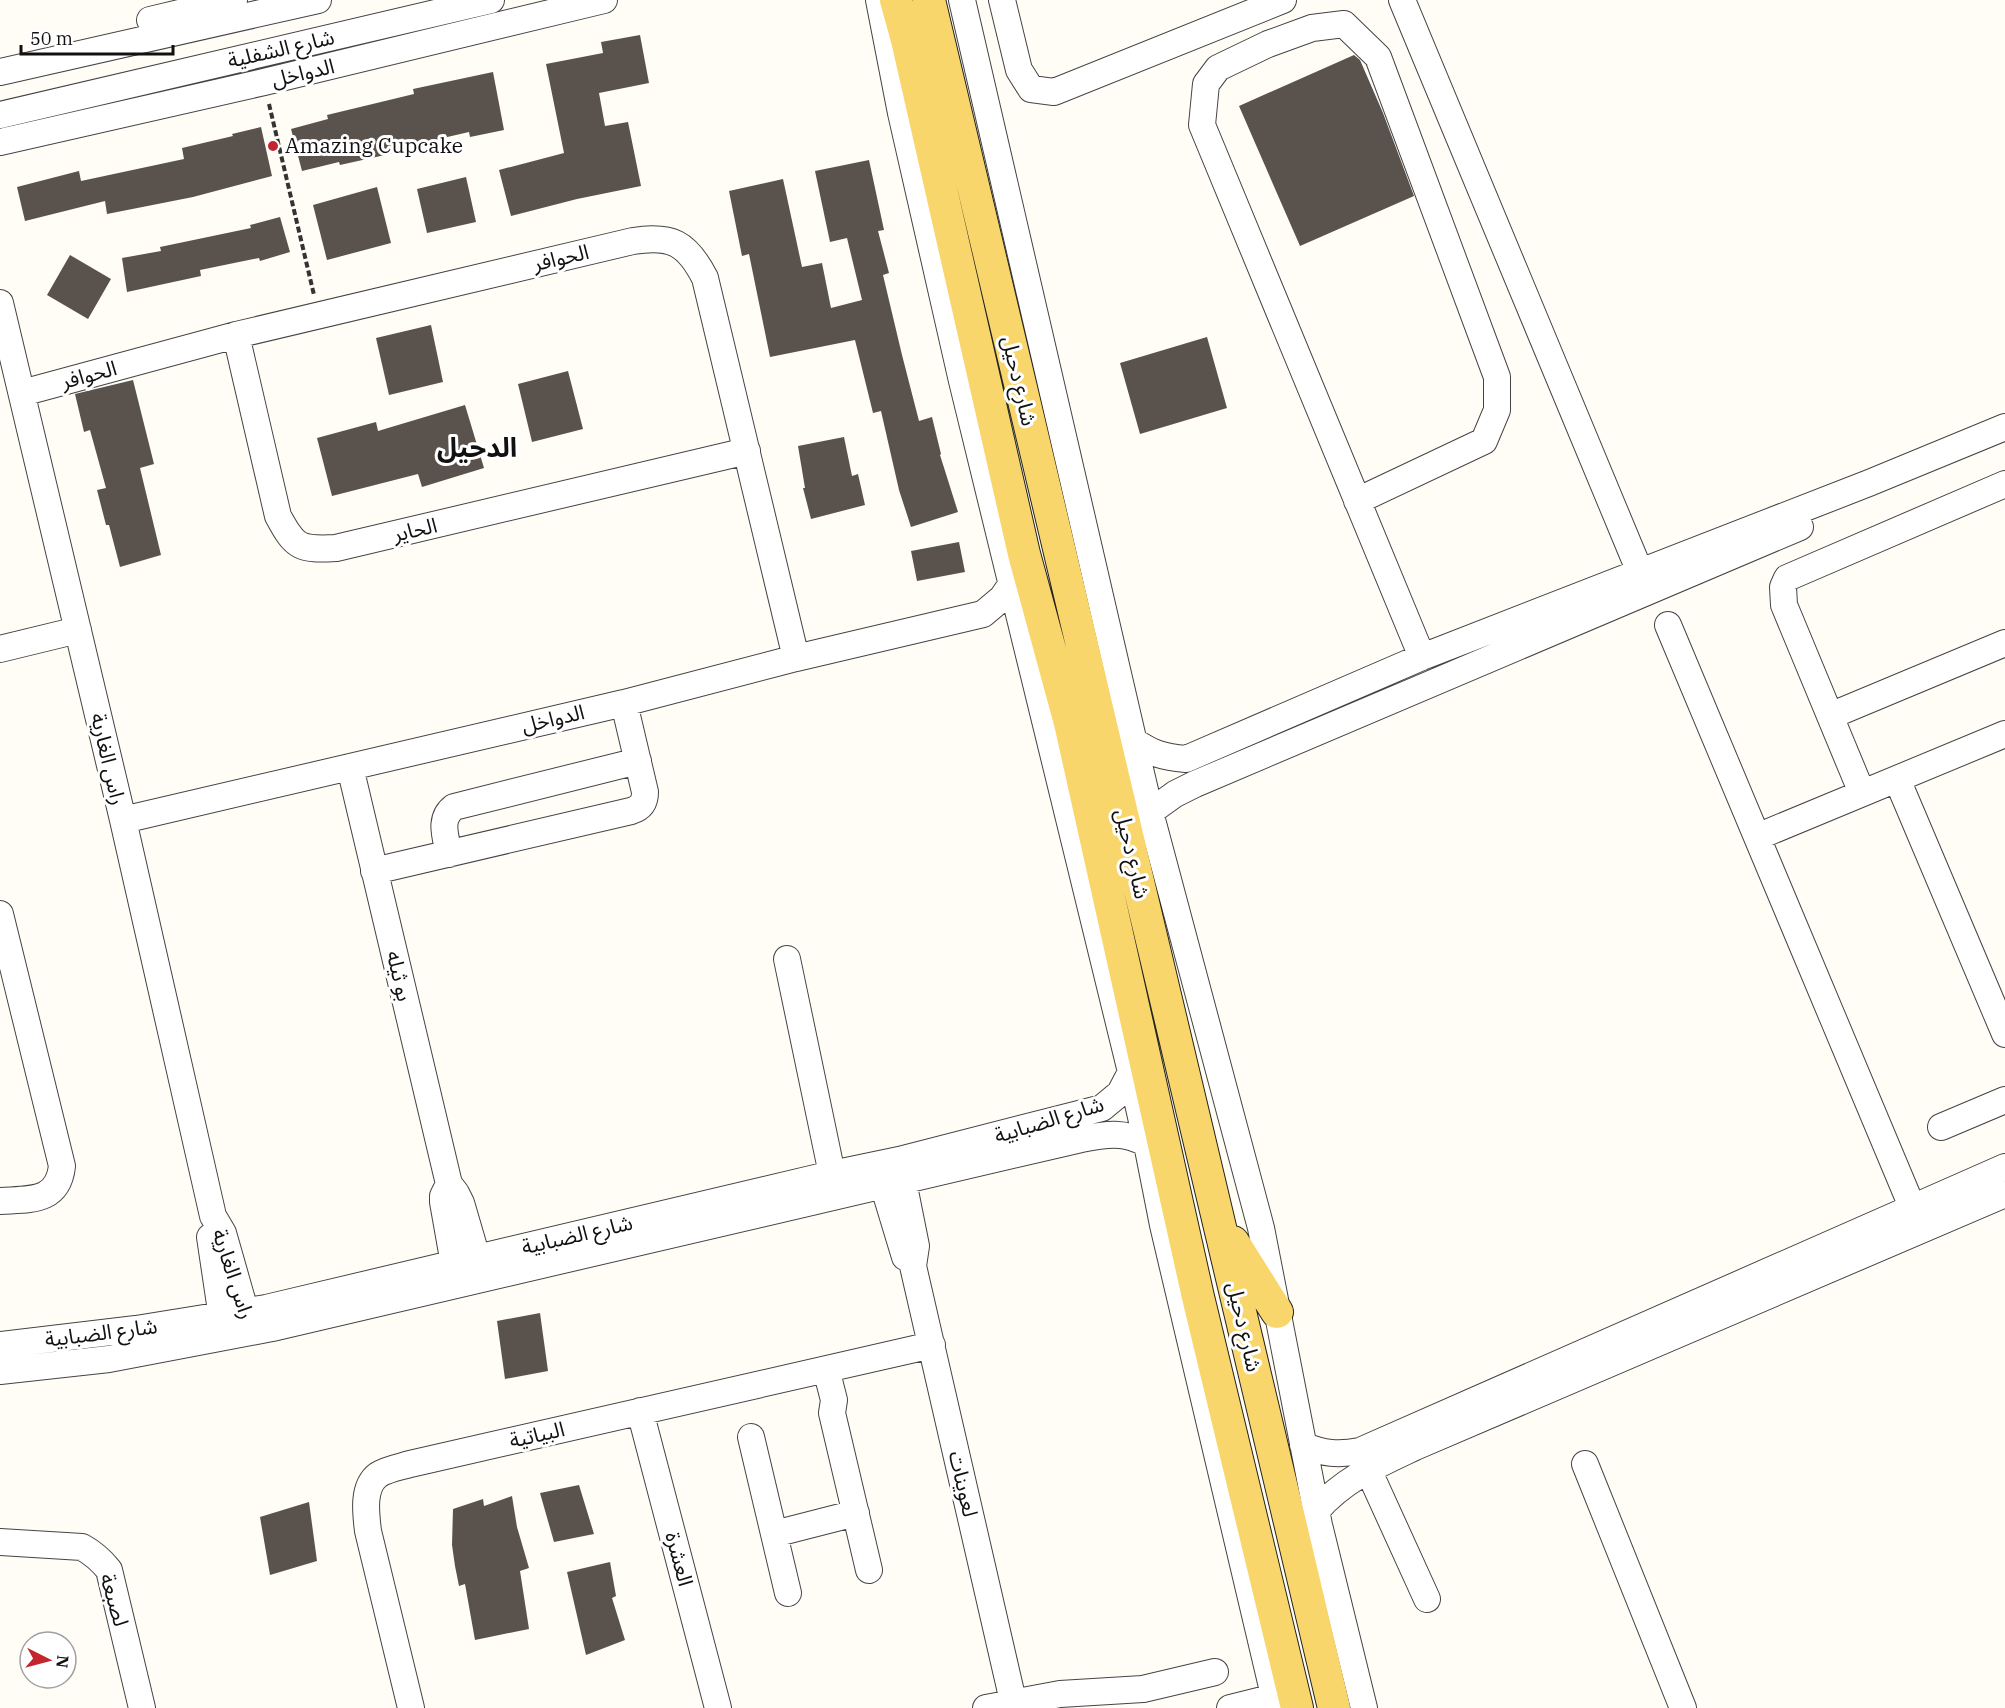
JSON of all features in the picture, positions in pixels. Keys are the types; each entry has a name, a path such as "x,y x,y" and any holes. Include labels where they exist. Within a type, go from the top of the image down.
{"main road":[{"name":"شارع دحيل","path":"929,0 1334,1708"},
{"name":"شارع دحيل","path":"886,3 907,40 1024,554 1070,723 1190,1263 1282,1704"},
{"path":"901,113 907,40"},
{"path":"950,229 962,381"},
{"path":"1011,585 1024,554"},
{"path":"1032,668 1070,723"},
{"path":"1219,1219 1277,1312"},
{"path":"1163,1225 1190,1263"}],"street":[{"name":"شارع الشفلية","path":"39,63 53,49 72,39 234,0"},
{"name":"شارع الشفلية","path":"0,72 318,0"},
{"name":"شارع الشفلية","path":"0,115 491,0"},
{"name":"الدواخل","path":"0,142 264,82 604,0"},
{"name":"شارع دحيل","path":"962,0 1150,812 1251,1187 1317,1510 1364,1708"},
{"path":"1002,0 1019,70 1031,89 1054,92 1283,0"},
{"path":"1402,0 1640,572"},
{"name":"شارع دحيل","path":"886,3 901,113 962,381 1023,638 1131,1072 1163,1225 1282,1704"},
{"path":"1357,501 1484,441 1497,410 1497,377 1378,57 1344,24 1312,28 1268,44 1218,68 1206,84 1202,125 1357,501 1422,657"},
{"name":"الحوافر","path":"22,393 236,335 633,241 655,238 676,243 694,257 705,278 796,658"},
{"name":"راس الغارية","path":"0,303 123,820 213,1216 210,1236 236,1324"},
{"name":"الحاير","path":"236,335 278,516 293,541 303,547 336,548 747,451"},
{"path":"1134,741 1151,753 1166,758 1186,759 1422,657 2005,427"},
{"path":"1150,812 1175,794 1195,784 2005,441"},
{"path":"1862,793 1784,606 1783,587 1787,578 2005,484"},
{"name":"الدواخل","path":"123,820 624,703 796,658 983,614 1002,598 1011,585"},
{"path":"983,614 1010,625 1023,638"},
{"path":"1668,625 1916,1218"},
{"path":"0,649 78,630"},
{"path":"1830,716 2005,643"},
{"path":"374,872 641,807 645,797 624,703"},
{"path":"1757,837 2005,734"},
{"path":"1186,759 1195,784"},
{"path":"449,854 444,821 446,815 454,807 638,761"},
{"name":"بو ثيله","path":"350,767 448,1184 459,1198 468,1272"},
{"path":"1897,779 2005,1034"},
{"path":"0,914 62,1166 59,1181 49,1193 35,1198 0,1202"},
{"path":"787,959 832,1174"},
{"name":"شارع الضبابية","path":"468,1272 832,1174 891,1173 1102,1108 1120,1093 1131,1072"},
{"path":"1941,1127 2005,1100"},
{"name":"شارع الضبابية","path":"0,1371 109,1359 236,1324 891,1173 1105,1134 1127,1135 1147,1144"},
{"path":"1317,1510 1364,1460 1916,1218 2005,1167"},
{"name":"لعوينات","path":"891,1173 902,1250 913,1266 1013,1701"},
{"path":"1916,1218 2005,1194"},
{"name":"شارع الضبابية","path":"0,1345 136,1329 236,1324"},
{"name":"البياتية","path":"411,1708 368,1531 367,1494 371,1483 378,1476 410,1464 932,1345"},
{"path":"821,1371 823,1403 832,1413 868,1570"},
{"name":"العشرة","path":"640,1411 718,1708"},
{"path":"751,1437 788,1593"},
{"path":"1303,1445 1317,1451 1364,1460"},
{"path":"1364,1460 1427,1599"},
{"path":"1585,1464 1683,1708"},
{"path":"774,1534 856,1513"},
{"name":"لصبعة","path":"0,1542 82,1547 94,1553 109,1570 142,1708"},
{"path":"986,1708 1013,1701 1060,1694 1143,1689 1215,1672"},
{"path":"1230,1708 1282,1704"}],"path":[{"path":"264,82 319,316"}],"building":[{"path":"640,35 649,83 599,93 605,126 628,122 641,186 511,216 499,170 564,153 546,64 603,53 601,42"},
{"path":"1354,55 1360,60 1383,113 1414,196 1300,246 1239,106"},
{"path":"493,72 504,130 470,137 469,132 417,144 418,146 385,155 340,165 339,162 302,171 291,129 328,119 327,115 414,94 413,89"},
{"path":"261,127 272,176 193,197 107,214 105,201 25,221 17,187 79,171 81,181 184,159 182,148"},
{"path":"869,160 884,230 878,231 889,273 883,275 902,355 919,421 932,417 940,455 958,512 911,527 899,490 881,411 873,413 855,340 770,357 749,254 742,256 729,191 783,179 802,267 822,263 831,308 862,300 847,238 830,242 815,171"},
{"path":"466,177 476,222 427,233 417,189"},
{"path":"377,187 391,243 327,260 313,205"},
{"path":"280,217 290,252 260,261 259,258 200,270 201,276 127,292 122,258 161,251 160,247 251,228 250,225"},
{"path":"70,255 111,279 88,319 47,295"},
{"path":"431,325 443,382 389,395 376,338"},
{"path":"1207,337 1227,408 1140,434 1120,363"},
{"path":"568,371 583,429 532,442 518,384"},
{"path":"133,380 154,464 140,468 161,555 120,567 97,490 106,488 90,430 84,432 75,394"},
{"path":"465,405 484,468 422,487 418,474 332,496 317,438 376,422 378,431"},
{"path":"844,437 852,476 858,474 865,505 811,519 803,488 805,488 798,446"},
{"path":"959,542 965,572 917,581 911,551"},
{"path":"540,1313 548,1371 505,1379 497,1321"},
{"path":"579,1485 594,1534 554,1542 540,1493"},
{"path":"512,1496 517,1527 529,1568 520,1571 529,1629 475,1640 465,1584 459,1586 455,1566 452,1545 453,1509 483,1499 484,1506"},
{"path":"309,1502 317,1561 270,1575 260,1517"},
{"path":"610,1562 616,1596 612,1598 625,1640 586,1655 567,1572"}],"place":[{"name":"Amazing Cupcake","path":"273,146"}],"district":[{"name":"الدحيل","path":"477,448"}]}
